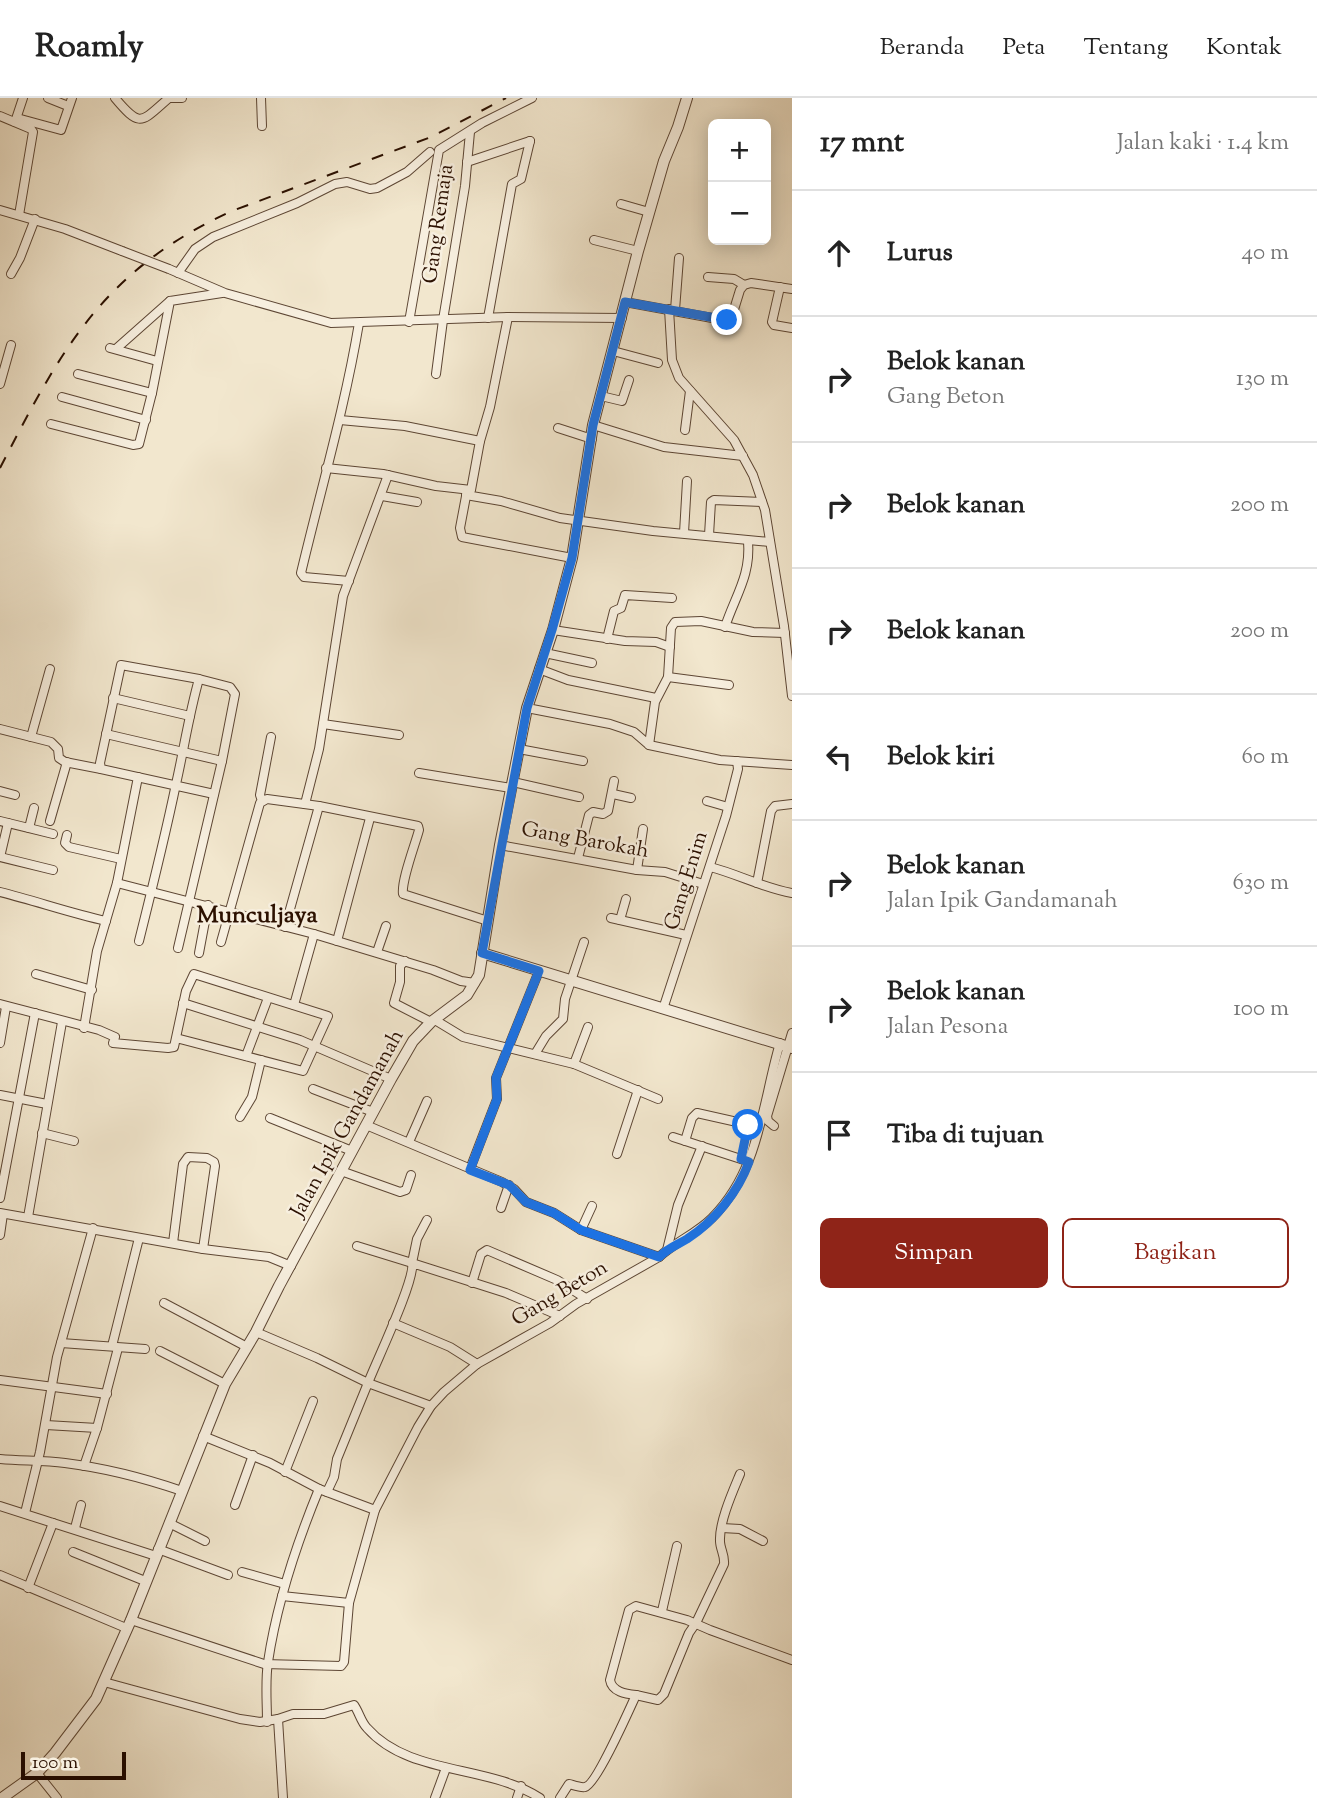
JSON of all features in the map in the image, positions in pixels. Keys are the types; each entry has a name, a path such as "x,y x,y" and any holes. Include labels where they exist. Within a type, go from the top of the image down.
{"street":[{"path":"16,120 23,98"},
{"path":"0,116 61,130 70,102 48,98"},
{"path":"118,99 131,117 144,119 169,98 182,98"},
{"path":"261,98 262,126"},
{"path":"409,322 439,150 482,123 532,98"},
{"path":"117,883 314,934 461,981 475,983 527,708 572,558 593,425 649,212 687,98"},
{"path":"16,120 33,132 19,215"},
{"name":"Gang Remaja","path":"436,374 465,186 470,132"},
{"path":"467,162 530,141 521,179 512,184 488,318"},
{"path":"173,271 195,249 213,237 297,203 335,184 347,181 370,189 377,188 407,172 430,152"},
{"path":"621,204 649,212"},
{"path":"0,210 35,219 122,251 225,293 331,323 508,317 622,318"},
{"path":"11,274 35,219"},
{"path":"594,240 638,251"},
{"path":"679,258 672,310 672,360 679,377 690,391 731,435 752,475 762,502 785,633 792,696"},
{"path":"708,277 734,279 744,285"},
{"path":"625,302 727,320 732,316 744,285 751,283 792,289"},
{"path":"780,287 772,322 774,325 792,328"},
{"path":"157,361 113,348 170,301 225,293"},
{"path":"51,424 136,445 140,442 170,301"},
{"path":"508,317 472,489 467,493 460,528 462,537 572,558"},
{"path":"349,581 304,577 301,573 340,420 359,323"},
{"path":"0,384 11,345"},
{"path":"613,351 658,363"},
{"path":"78,374 152,393"},
{"path":"601,396 622,401 628,380"},
{"path":"685,430 690,391"},
{"path":"62,397 146,420"},
{"path":"340,420 405,426 480,441"},
{"path":"593,425 664,447 743,456"},
{"path":"558,428 592,439"},
{"path":"326,468 388,475 549,516 653,531 770,542"},
{"path":"305,804 323,724 343,596 388,475"},
{"path":"684,533 687,481"},
{"path":"382,496 417,502"},
{"path":"709,535 712,500 762,502"},
{"path":"725,627 747,572 748,541"},
{"path":"607,639 614,611 621,608 625,595 672,598"},
{"path":"649,745 656,698 668,677 671,628 678,621 701,621 725,627 785,633"},
{"path":"552,630 670,646"},
{"path":"545,653 592,663"},
{"path":"101,769 100,763 121,665 199,679 230,687 235,691 222,761 178,948"},
{"path":"31,737 50,669"},
{"path":"540,669 568,680 656,698"},
{"path":"668,677 729,685"},
{"path":"139,941 199,679"},
{"path":"113,698 190,716"},
{"path":"527,708 592,720 628,730 639,735 649,745 720,760 792,765"},
{"path":"323,724 399,735"},
{"path":"0,729 55,745 60,758 67,762 214,794"},
{"path":"106,734 222,761"},
{"path":"220,942 262,801 260,795 271,737"},
{"path":"519,749 583,761"},
{"name":"Gang Enim","path":"663,1009 728,807 738,769 737,761"},
{"path":"50,821 67,762"},
{"path":"419,773 579,797"},
{"path":"84,1028 97,951 117,883 138,777"},
{"path":"578,858 589,815 606,813 613,794 614,781"},
{"path":"0,793 15,795"},
{"path":"613,794 631,798"},
{"path":"262,801 267,799 319,806 419,827 402,887 405,896 488,921"},
{"path":"707,801 728,807"},
{"path":"757,883 771,811 775,806 792,804"},
{"path":"285,927 319,806"},
{"path":"29,828 34,808"},
{"path":"337,941 370,818"},
{"path":"52,834 4,822 0,857 52,870"},
{"path":"637,870 643,830"},
{"path":"67,835 65,843 69,847 121,859"},
{"name":"Gang Barokah","path":"500,845 637,870 665,872 704,884"},
{"path":"709,867 792,893"},
{"path":"0,892 106,921"},
{"path":"626,899 616,919 687,935"},
{"path":"199,953 208,905"},
{"path":"377,952 386,926"},
{"path":"294,1005 314,934"},
{"path":"535,1054 546,1036 563,1018 570,981 584,942"},
{"path":"482,953 787,1046"},
{"path":"405,961 400,966 395,1004 463,1037 574,1065 658,1099"},
{"path":"470,1170 497,1099 496,1078 539,971"},
{"path":"36,974 92,990"},
{"path":"0,1043 3,1005 115,1037 113,1043 173,1048 190,978 194,974 328,1016 303,1071 176,1038"},
{"name":"Jalan Ipik Gandamanah","path":"2,1798 37,1773 88,1709 104,1682 225,1384 256,1332 413,1041 433,1021 467,995 475,983"},
{"path":"246,1056 268,998"},
{"path":"183,1003 313,1045 391,1079"},
{"path":"0,1198 35,1013"},
{"path":"28,1217 62,1021"},
{"path":"574,1065 587,1027"},
{"path":"774,1126 767,1116 792,1033"},
{"name":"Gang Beton","path":"268,1664 341,1666 344,1661 349,1603 375,1510 430,1406 477,1364 659,1257 713,1217 737,1186 763,1122 767,1092 787,1046"},
{"path":"240,1117 252,1097 261,1060"},
{"path":"313,1089 373,1112"},
{"path":"617,1154 638,1090"},
{"path":"0,1095 47,1104"},
{"path":"409,1142 427,1101"},
{"path":"673,1137 685,1141 702,1146 745,1161 749,1129 744,1123 697,1113 692,1118 685,1141"},
{"path":"270,1118 352,1151"},
{"path":"366,1125 509,1185 526,1202 554,1213 581,1230 659,1257"},
{"path":"42,1133 74,1141"},
{"path":"667,1250 678,1205 702,1146"},
{"path":"173,1243 183,1164 188,1157 206,1158 214,1162 215,1166 203,1249"},
{"path":"341,1171 400,1192 406,1190 411,1175"},
{"path":"501,1208 509,1185"},
{"path":"581,1230 592,1206"},
{"path":"0,1235 2,1213 203,1249 269,1257 291,1266"},
{"path":"267,1722 268,1664 277,1610 299,1537 323,1490 334,1477 337,1459 413,1271 412,1263 419,1233 427,1220"},
{"path":"25,1513 46,1424 61,1343 93,1228"},
{"path":"84,1466 107,1394 139,1238"},
{"path":"357,1245 506,1293 560,1316"},
{"path":"472,1283 481,1254 487,1250 557,1280 587,1299"},
{"path":"164,1303 247,1347"},
{"path":"393,1323 455,1349 477,1364"},
{"path":"256,1332 368,1383 430,1406"},
{"path":"61,1343 145,1349"},
{"path":"160,1351 225,1384"},
{"path":"0,1380 107,1394"},
{"path":"285,1472 313,1401"},
{"path":"46,1424 97,1428"},
{"path":"203,1436 253,1455 323,1490 375,1510"},
{"path":"235,1505 253,1455"},
{"path":"0,1459 84,1466 148,1479 182,1491"},
{"path":"740,1474 722,1528 720,1544 725,1558 724,1564 696,1623 689,1633 660,1699 616,1690 610,1682 629,1610 636,1606 662,1611 696,1623 710,1630 792,1660"},
{"path":"75,1528 81,1505"},
{"path":"0,1506 75,1528 134,1550 157,1552 228,1575"},
{"path":"29,1588 53,1523"},
{"path":"169,1523 205,1541"},
{"path":"722,1528 740,1529 763,1541"},
{"path":"662,1611 677,1546"},
{"path":"73,1552 145,1581"},
{"path":"242,1572 285,1584"},
{"path":"0,1575 129,1624 268,1664"},
{"path":"282,1596 349,1603"},
{"path":"104,1682 222,1715 267,1722 289,1714 324,1714 353,1705 366,1728 388,1747 444,1771 488,1775 519,1793 540,1798"},
{"path":"559,1798 569,1784 583,1787 590,1785 636,1695"},
{"path":"278,1719 283,1798"},
{"path":"435,1798 444,1771"},
{"path":"37,1773 57,1798"}],"railway":[{"path":"0,468 44,386 67,350 91,317 118,287 150,259 188,234 232,211 431,137 506,98"}],"district":[{"name":"Munculjaya","path":"257,916"}],"route":[{"path":"727,320 625,302 593,425 572,558 527,708 482,953 539,971 496,1078 497,1099 470,1170 509,1185 526,1202 554,1213 581,1230 659,1257 705,1225 737,1186 749,1162 741,1159 748,1125"}]}
